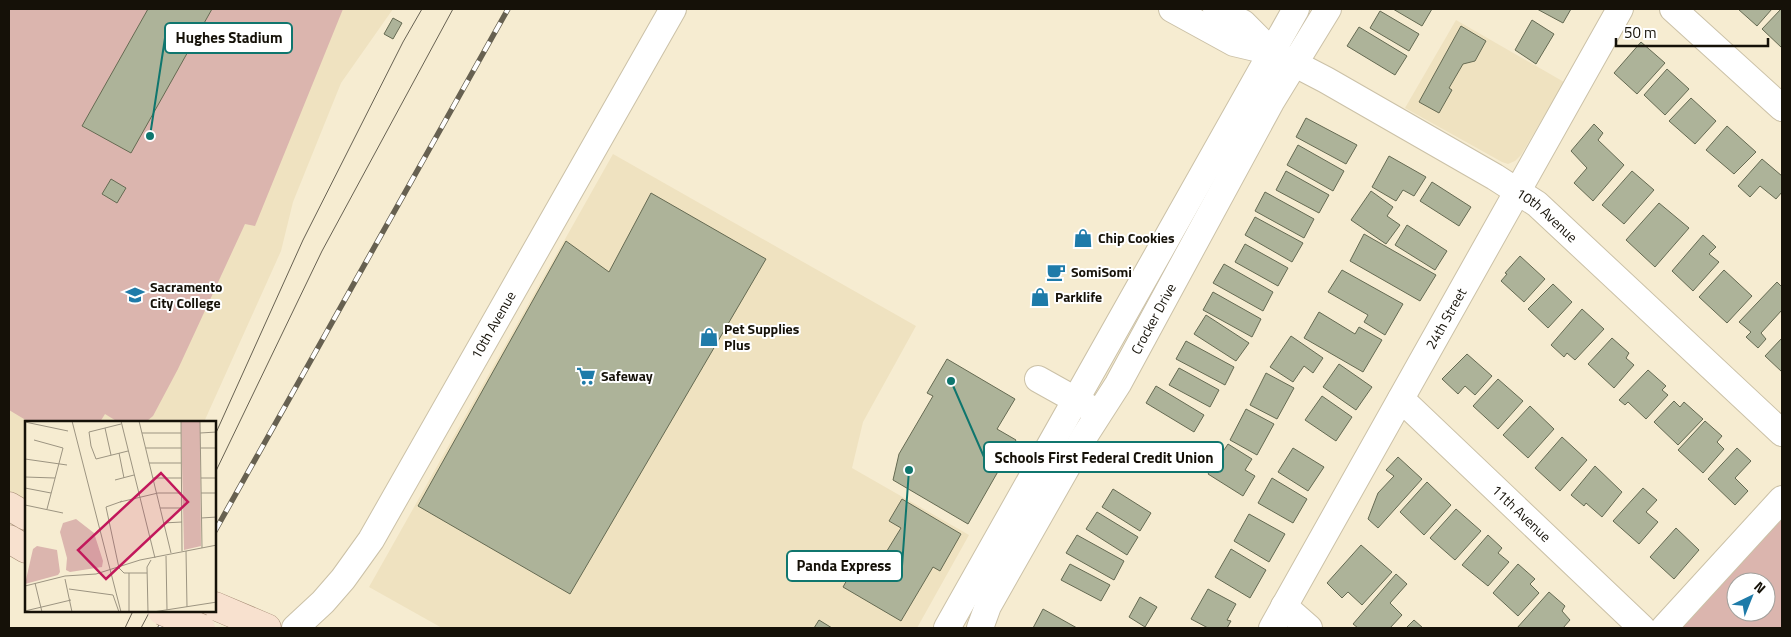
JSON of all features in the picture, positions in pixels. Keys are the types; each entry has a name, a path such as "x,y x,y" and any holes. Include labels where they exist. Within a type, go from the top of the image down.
{"main road":[{"path":"9,506 25,515"},
{"path":"9,539 25,549"},
{"path":"216,606 267,628"},
{"path":"164,612 201,628"}],"street":[{"name":"10th Avenue","path":"295,628 342,579 370,540 673,9"},
{"name":"10th Avenue","path":"1172,9 1234,43 1272,52 1326,80 1537,204 1782,433"},
{"name":"10th Avenue","path":"1216,9 1242,23 1272,52"},
{"name":"Crocker Drive","path":"947,628 1296,9"},
{"name":"Crocker Drive","path":"980,628 988,606 1099,413 1118,384 1271,102 1328,9"},
{"name":"24th Street","path":"1278,617 1620,9"},
{"path":"1673,9 1782,108"},
{"path":"1038,379 1099,413"},
{"name":"11th Avenue","path":"1401,399 1642,628"},
{"path":"1664,628 1782,499"},
{"path":"1278,617 1309,628"}],"shaded area":[{"name":"Sacramento City College","path":"9,9 393,9 341,83 293,202 281,251 204,421 25,421 25,500 9,491"},
{"name":"Sacramento City College","path":"9,9 343,9 255,226 245,224 178,369 153,416 147,421 116,421 105,414 101,421 27,421 9,410"},
{"path":"1456,20 1564,82 1521,155 1515,161 1508,164 1405,108"},
{"path":"613,154 916,326 863,422 852,468 969,535 917,628 442,628 369,587"},
{"path":"1782,511 1782,628 1676,628 1726,573 1726,622 1776,622 1776,572 1727,572"}],"building":[{"path":"148,9 212,9 131,153 82,126"},
{"path":"1393,9 1432,9 1422,26"},
{"path":"1537,9 1571,9 1563,23"},
{"path":"1738,9 1772,9 1757,26"},
{"path":"1782,9 1782,48 1762,29"},
{"path":"1380,11 1419,34 1409,51 1370,28"},
{"path":"393,18 402,23 393,39 384,34"},
{"path":"1532,20 1554,34 1536,64 1515,50"},
{"path":"1461,26 1486,41 1475,61 1463,64 1449,88 1452,90 1439,113 1419,102"},
{"path":"1359,27 1407,56 1395,75 1347,46"},
{"path":"1641,42 1665,63 1637,94 1614,73"},
{"path":"1667,69 1689,89 1665,115 1644,95"},
{"path":"1691,98 1716,121 1695,144 1669,121"},
{"path":"1306,118 1357,145 1346,164 1296,137"},
{"path":"1594,124 1603,133 1598,140 1624,165 1593,201 1574,183 1587,168 1571,151"},
{"path":"1727,126 1756,152 1734,174 1706,150"},
{"path":"1298,145 1344,171 1333,191 1287,165"},
{"path":"1389,156 1426,177 1414,196 1403,190 1396,201 1372,187"},
{"path":"1762,159 1782,176 1782,192 1776,199 1760,186 1750,197 1738,186"},
{"path":"1286,171 1329,195 1319,213 1276,190"},
{"path":"1632,171 1654,190 1624,224 1602,205"},
{"path":"111,179 126,188 117,203 102,194"},
{"path":"1432,182 1471,207 1459,226 1420,201"},
{"path":"1371,191 1393,207 1387,216 1400,225 1386,244 1351,220"},
{"path":"1265,192 1314,219 1304,238 1255,211"},
{"path":"651,193 766,259 570,594 418,506 566,241 609,272"},
{"path":"1659,203 1689,228 1655,267 1626,240"},
{"path":"1255,217 1303,243 1292,262 1245,235"},
{"path":"1407,225 1447,251 1435,270 1395,245"},
{"path":"1364,234 1436,275 1420,301 1350,261"},
{"path":"1703,235 1716,247 1709,254 1719,262 1693,291 1672,271"},
{"path":"1245,244 1288,268 1278,286 1235,262"},
{"path":"1520,256 1545,279 1524,302 1501,281 1507,274 1505,273"},
{"path":"1224,264 1273,292 1263,311 1213,283"},
{"path":"1342,270 1403,304 1385,335 1364,322 1368,315 1328,292"},
{"path":"1724,270 1752,296 1727,323 1699,297"},
{"path":"1777,282 1782,287 1782,310 1761,333 1766,339 1758,348 1746,337 1751,332 1739,322"},
{"path":"1553,284 1572,302 1548,328 1528,309"},
{"path":"1213,292 1261,319 1252,337 1203,310"},
{"path":"1582,309 1604,329 1575,360 1567,353 1564,357 1551,345"},
{"path":"1319,312 1355,334 1359,327 1382,340 1363,372 1304,338"},
{"path":"1206,315 1249,343 1236,361 1194,334"},
{"path":"1291,336 1323,358 1313,373 1304,366 1293,382 1270,367"},
{"path":"1612,338 1629,353 1626,358 1634,365 1614,388 1588,364"},
{"path":"1782,338 1782,372 1765,356"},
{"path":"1186,341 1234,367 1225,385 1176,359"},
{"path":"1467,354 1492,376 1475,395 1465,386 1458,394 1442,379"},
{"path":"947,359 1015,399 997,429 1016,440 968,524 893,480 899,454 933,396 927,393"},
{"path":"1339,364 1372,387 1356,410 1323,387"},
{"path":"1179,368 1219,390 1210,407 1169,385"},
{"path":"1648,370 1666,386 1662,390 1668,395 1646,419 1628,402 1625,405 1619,400"},
{"path":"1266,373 1294,388 1277,419 1250,405"},
{"path":"1498,379 1523,401 1498,429 1473,406"},
{"path":"1156,386 1204,415 1194,432 1146,403"},
{"path":"1322,396 1352,417 1336,441 1305,420"},
{"path":"1674,401 1680,407 1684,402 1703,419 1678,445 1654,422"},
{"path":"1530,406 1554,429 1528,458 1503,435"},
{"path":"1246,409 1274,424 1257,455 1230,440"},
{"path":"1705,421 1722,436 1717,442 1724,449 1703,473 1678,450"},
{"path":"1562,437 1587,460 1560,491 1535,468"},
{"path":"1228,444 1252,459 1245,470 1255,476 1243,496 1208,474"},
{"path":"1293,448 1324,467 1308,491 1278,472"},
{"path":"1737,448 1751,461 1735,478 1748,491 1735,505 1708,479"},
{"path":"1398,457 1422,479 1378,528 1368,519 1378,493 1394,476 1386,470"},
{"path":"1595,466 1622,492 1602,517 1586,503 1584,506 1571,495"},
{"path":"1272,478 1307,499 1293,523 1258,503"},
{"path":"1427,482 1451,505 1424,535 1400,512"},
{"path":"1643,488 1657,500 1646,512 1658,522 1639,544 1613,521"},
{"path":"1113,489 1151,513 1140,531 1102,507"},
{"path":"902,499 961,534 940,571 933,567 901,621 843,587 860,557 877,567 901,528 889,521"},
{"path":"1456,509 1481,531 1455,560 1430,538"},
{"path":"1097,512 1138,537 1127,555 1086,529"},
{"path":"1249,514 1285,534 1269,562 1234,541"},
{"path":"1676,528 1699,550 1674,579 1650,557"},
{"path":"1077,535 1124,561 1114,580 1066,553"},
{"path":"1488,535 1502,548 1498,553 1509,562 1488,586 1462,565"},
{"path":"1361,545 1392,572 1362,605 1348,592 1342,598 1327,583"},
{"path":"1231,549 1266,570 1250,598 1215,577"},
{"path":"1070,564 1110,585 1101,601 1061,580"},
{"path":"1518,564 1535,579 1530,584 1539,593 1518,616 1493,593"},
{"path":"1396,574 1407,584 1390,603 1402,615 1390,628 1358,628 1353,624"},
{"path":"1208,589 1236,604 1227,620 1231,621 1227,628 1208,628 1191,619"},
{"path":"1549,592 1565,606 1562,611 1570,620 1563,628 1517,628"},
{"path":"1140,597 1157,607 1145,627 1129,617"},
{"path":"1043,609 1077,628 1033,628"},
{"path":"819,620 832,628 814,628"},
{"path":"1414,620 1423,628 1406,628"}],"tram line":[{"path":"216,433 303,240 403,42 422,9"},
{"path":"216,471 322,251 453,9"},
{"path":"125,628 133,612"},
{"path":"141,628 149,612"}],"railway":[{"path":"216,529 508,9"},
{"path":"160,628 169,612"}],"place":[{"name":"Hughes Stadium","path":"150,136"},
{"name":"Chip Cookies","path":"1083,238"},
{"name":"SomiSomi","path":"1056,272"},
{"name":"Sacramento City College","path":"135,295"},
{"name":"Parklife","path":"1040,297"},
{"name":"Pet Supplies Plus","path":"709,337"},
{"name":"Safeway","path":"586,376"},
{"name":"Schools First Federal Credit Union","path":"951,381"},
{"name":"Panda Express","path":"909,470"}]}
